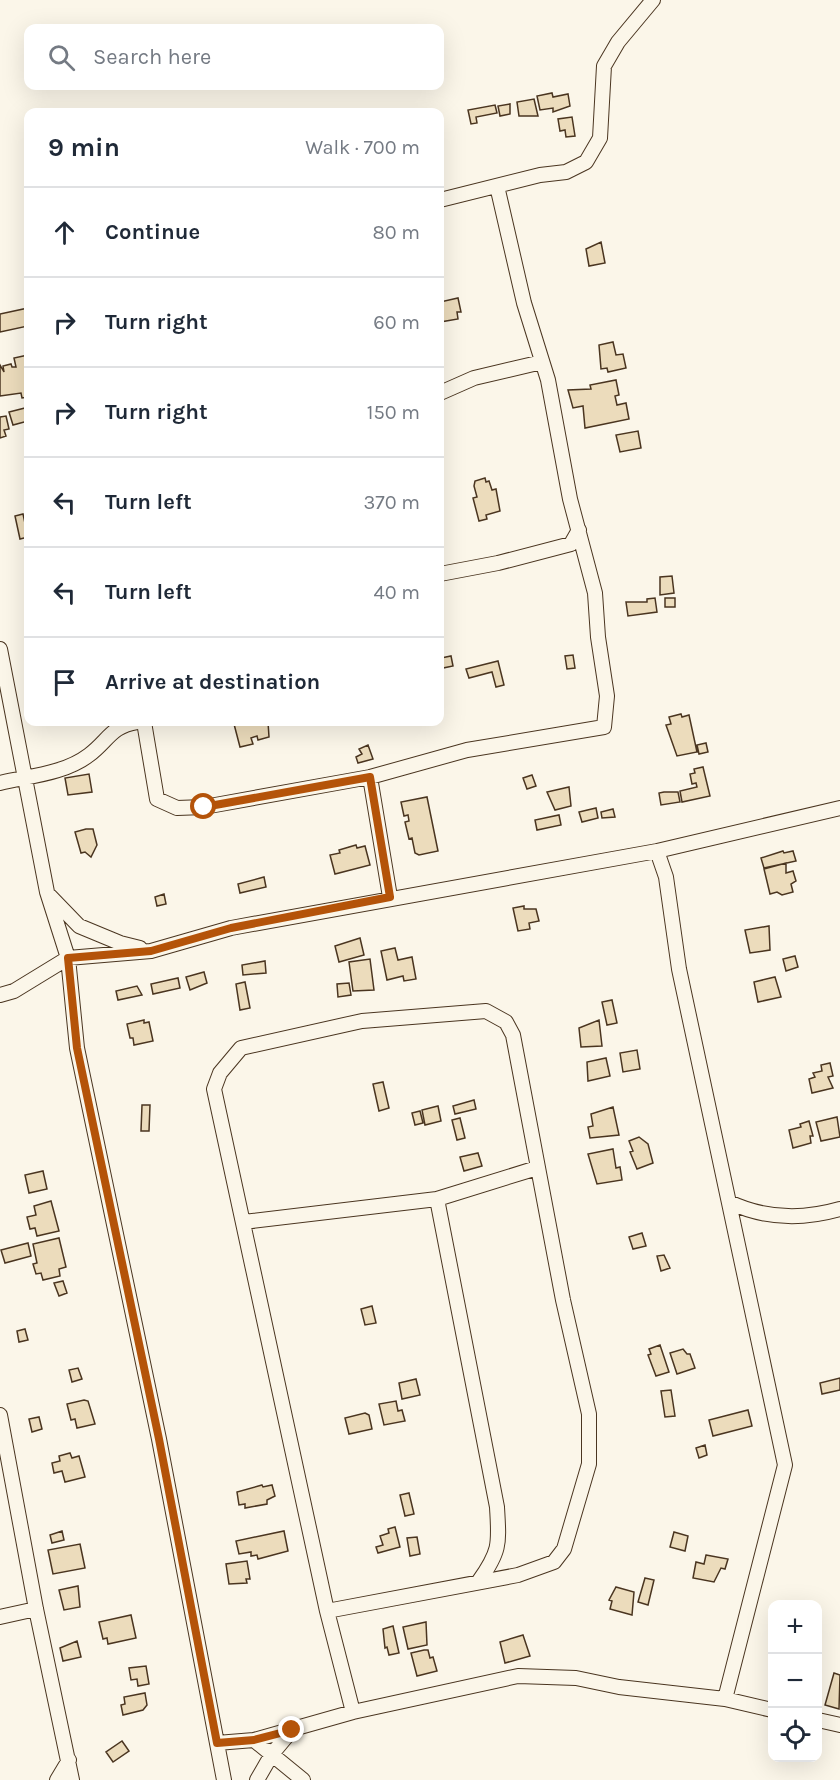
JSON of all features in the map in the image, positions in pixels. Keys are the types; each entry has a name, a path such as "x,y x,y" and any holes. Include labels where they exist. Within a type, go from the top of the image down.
{"street":[{"path":"444,199 566,172 586,162 600,138 604,66 618,42 652,0"},
{"path":"145,726 157,799 170,807 204,807 370,777 467,750 604,728 607,696 598,638 595,593 542,362 524,303 497,186"},
{"path":"444,391 474,378 542,362"},
{"path":"444,573 550,551 571,544 579,530"},
{"path":"0,649 47,892 68,958 77,1048 159,1439 224,1780"},
{"path":"0,783 64,769 89,756 121,726"},
{"path":"370,777 390,897"},
{"path":"0,995 14,991 68,958 151,951 231,928 390,897 657,851 840,808"},
{"path":"657,851 666,877 679,969 785,1465 725,1699"},
{"path":"47,892 80,926 120,943 151,951"},
{"path":"327,1611 518,1575 554,1562 564,1549 589,1464 589,1414 537,1168 513,1035 506,1022 486,1011 363,1021 241,1048 220,1073 214,1089 327,1611 353,1712"},
{"path":"244,1222 437,1199 537,1168"},
{"path":"437,1199 497,1507 499,1545 492,1563 479,1581"},
{"path":"729,1202 749,1211 775,1217 821,1215 840,1209"},
{"path":"0,1418 36,1609 72,1780"},
{"path":"0,1617 36,1609"},
{"path":"217,1743 254,1740 353,1712 518,1676 576,1678 619,1687 725,1699 768,1709"},
{"path":"822,1721 840,1725"},
{"path":"256,1780 272,1754 292,1730"},
{"path":"254,1740 303,1780"},
{"path":"57,1780 69,1760"}],"building":[{"path":"552,93 553,97 568,94 570,106 553,112 553,108 540,110 537,96"},
{"path":"534,99 538,116 519,116 517,102"},
{"path":"510,104 510,114 500,116 498,106"},
{"path":"495,105 497,113 476,117 477,123 471,124 468,110"},
{"path":"572,117 575,136 566,137 565,130 560,131 558,119"},
{"path":"601,242 605,263 589,266 586,249"},
{"path":"458,298 461,312 457,312 458,319 444,321 444,301"},
{"path":"24,309 24,327 0,332 0,314"},
{"path":"613,342 616,355 623,354 626,368 608,372 607,368 601,369 599,345"},
{"path":"24,356 24,398 22,398 21,393 0,396 0,365 4,372 3,366 11,364 12,367 16,367 14,358"},
{"path":"616,380 619,395 615,396 617,405 626,403 629,419 585,428 583,406 573,408 568,390 591,389 590,385"},
{"path":"24,408 24,422 13,425 9,412"},
{"path":"6,416 9,429 4,430 6,436 0,438 0,417"},
{"path":"638,431 641,448 620,452 616,435"},
{"path":"485,478 486,482 489,481 492,490 496,489 500,511 486,515 487,519 479,521 473,498 477,497 474,486 475,481"},
{"path":"23,514 24,538 20,539 15,516"},
{"path":"672,576 674,593 660,595 660,577"},
{"path":"655,598 657,612 628,616 626,602 647,602 647,599"},
{"path":"665,598 675,598 675,607 665,607"},
{"path":"573,655 575,668 567,669 565,656"},
{"path":"451,656 453,666 444,668 444,657"},
{"path":"498,661 504,685 496,687 492,672 469,678 466,669"},
{"path":"681,714 682,717 689,715 697,752 677,756 666,725 671,724 669,717"},
{"path":"235,726 268,726 269,737 258,740 257,736 251,738 253,744 240,747"},
{"path":"706,743 708,752 699,754 697,745"},
{"path":"368,745 373,759 358,763 356,757 362,754 359,749"},
{"path":"703,767 710,796 682,802 680,791 697,787 696,783 692,784 690,774 695,773 694,769"},
{"path":"89,774 92,792 68,795 65,778"},
{"path":"532,775 536,786 527,789 523,778"},
{"path":"569,787 571,806 555,810 547,792"},
{"path":"678,792 680,802 661,805 659,793"},
{"path":"427,797 438,851 419,855 415,853 412,838 409,839 405,822 409,821 408,815 404,816 401,802"},
{"path":"596,808 598,818 582,822 579,812"},
{"path":"613,809 615,817 602,818 601,812"},
{"path":"559,815 561,825 537,830 535,820"},
{"path":"93,829 97,845 91,857 85,852 81,853 75,832"},
{"path":"356,845 357,848 365,846 370,865 335,874 330,855"},
{"path":"783,851 784,853 793,851 796,861 764,868 761,858"},
{"path":"786,863 786,873 793,871 796,881 791,884 793,892 782,895 777,892 770,894 764,869"},
{"path":"264,877 266,887 240,893 238,884"},
{"path":"164,894 166,904 157,906 155,897"},
{"path":"524,906 524,909 536,909 539,921 529,923 530,929 518,931 513,908"},
{"path":"769,926 770,950 750,953 745,930"},
{"path":"360,938 364,955 339,962 335,946"},
{"path":"395,948 398,960 412,957 416,979 404,981 403,976 387,980 381,951"},
{"path":"795,956 798,967 786,971 783,959"},
{"path":"370,959 374,990 353,991 349,962"},
{"path":"265,961 266,973 243,975 242,965"},
{"path":"204,972 207,983 190,990 186,977"},
{"path":"775,977 781,997 758,1002 754,982"},
{"path":"178,978 180,988 153,994 151,984"},
{"path":"245,982 250,1008 240,1010 236,984"},
{"path":"349,983 351,995 338,997 337,984"},
{"path":"137,986 142,995 118,1000 116,991"},
{"path":"612,1000 617,1023 607,1025 602,1002"},
{"path":"144,1020 144,1023 149,1022 153,1041 134,1045 127,1024"},
{"path":"599,1020 602,1046 581,1047 579,1028"},
{"path":"637,1050 640,1069 623,1072 620,1053"},
{"path":"606,1058 610,1076 588,1081 587,1062"},
{"path":"830,1063 833,1076 828,1077 833,1088 812,1093 809,1079 815,1077 813,1073 822,1071 821,1065"},
{"path":"383,1082 389,1108 379,1111 373,1084"},
{"path":"474,1100 476,1109 455,1114 453,1106"},
{"path":"142,1105 150,1105 149,1131 141,1131"},
{"path":"438,1106 441,1121 425,1125 422,1110"},
{"path":"613,1107 619,1135 590,1138 588,1127 593,1126 591,1114"},
{"path":"420,1111 423,1123 415,1125 412,1113"},
{"path":"837,1117 840,1137 821,1141 816,1122"},
{"path":"460,1118 465,1138 457,1140 452,1120"},
{"path":"809,1121 813,1136 810,1136 811,1143 793,1148 789,1130 801,1127 800,1124"},
{"path":"639,1137 648,1144 653,1163 637,1169 630,1152 633,1151 629,1141"},
{"path":"613,1149 616,1168 620,1167 622,1180 597,1184 588,1154"},
{"path":"478,1153 482,1166 464,1171 460,1157"},
{"path":"43,1171 47,1189 29,1193 25,1175"},
{"path":"51,1201 59,1231 37,1236 35,1228 30,1229 27,1217 36,1215 34,1206"},
{"path":"642,1233 646,1246 633,1249 629,1237"},
{"path":"59,1238 66,1267 59,1269 60,1276 43,1280 41,1273 36,1274 33,1264 37,1263 33,1244"},
{"path":"28,1243 31,1256 5,1263 1,1250"},
{"path":"664,1255 670,1268 661,1271 657,1256"},
{"path":"63,1281 67,1293 59,1296 54,1283"},
{"path":"372,1306 376,1323 365,1325 361,1309"},
{"path":"25,1329 28,1340 19,1342 17,1331"},
{"path":"660,1345 669,1372 656,1376 648,1355 651,1354 649,1349"},
{"path":"683,1349 690,1354 695,1368 677,1374 670,1353"},
{"path":"78,1368 82,1379 72,1382 69,1370"},
{"path":"840,1378 840,1390 822,1394 820,1383"},
{"path":"416,1379 420,1395 402,1399 399,1383"},
{"path":"671,1390 675,1416 665,1417 661,1391"},
{"path":"88,1401 95,1424 77,1428 75,1419 71,1420 67,1404"},
{"path":"396,1401 398,1411 402,1410 405,1421 384,1425 379,1404"},
{"path":"748,1410 752,1426 713,1436 709,1420"},
{"path":"365,1413 369,1415 372,1429 349,1434 345,1418"},
{"path":"39,1417 42,1429 32,1432 29,1419"},
{"path":"705,1445 707,1455 699,1458 696,1448"},
{"path":"70,1453 72,1458 79,1456 85,1477 65,1482 62,1471 54,1473 52,1463 60,1461 59,1456"},
{"path":"262,1485 263,1487 272,1485 275,1496 267,1500 267,1504 245,1508 245,1504 239,1505 237,1492"},
{"path":"409,1493 414,1514 405,1516 400,1495"},
{"path":"395,1527 400,1547 378,1553 376,1547 383,1545 380,1536 389,1533 388,1529"},
{"path":"62,1531 64,1540 52,1543 50,1535"},
{"path":"284,1531 288,1551 258,1559 257,1555 251,1556 251,1552 239,1554 236,1541"},
{"path":"674,1532 688,1536 685,1551 670,1547"},
{"path":"417,1537 420,1554 410,1556 407,1538"},
{"path":"80,1544 85,1568 53,1574 48,1550"},
{"path":"706,1555 728,1559 725,1569 721,1568 714,1582 693,1578 696,1562 704,1564"},
{"path":"247,1561 250,1579 246,1579 247,1583 229,1584 226,1564"},
{"path":"645,1578 654,1580 648,1605 638,1602"},
{"path":"78,1586 80,1607 64,1610 59,1590"},
{"path":"616,1587 634,1592 632,1615 610,1609 612,1601 609,1600"},
{"path":"131,1615 136,1638 108,1644 107,1638 103,1639 99,1622"},
{"path":"426,1622 427,1645 408,1649 403,1627"},
{"path":"393,1626 399,1653 389,1655 387,1647 385,1648 383,1629"},
{"path":"523,1635 530,1656 505,1663 500,1642"},
{"path":"77,1641 81,1657 63,1661 60,1648"},
{"path":"428,1650 430,1658 433,1657 437,1671 417,1676 411,1653"},
{"path":"146,1666 149,1684 138,1686 137,1679 131,1680 129,1668"},
{"path":"834,1673 840,1675 839,1709 825,1705"},
{"path":"145,1693 147,1705 143,1710 123,1715 121,1705 125,1704 124,1697"},
{"path":"122,1741 129,1751 113,1762 106,1752"}],"route":[{"path":"204,807 370,777 390,897 231,928 151,951 68,958 77,1048 159,1439 217,1743 254,1740 292,1730"}]}
